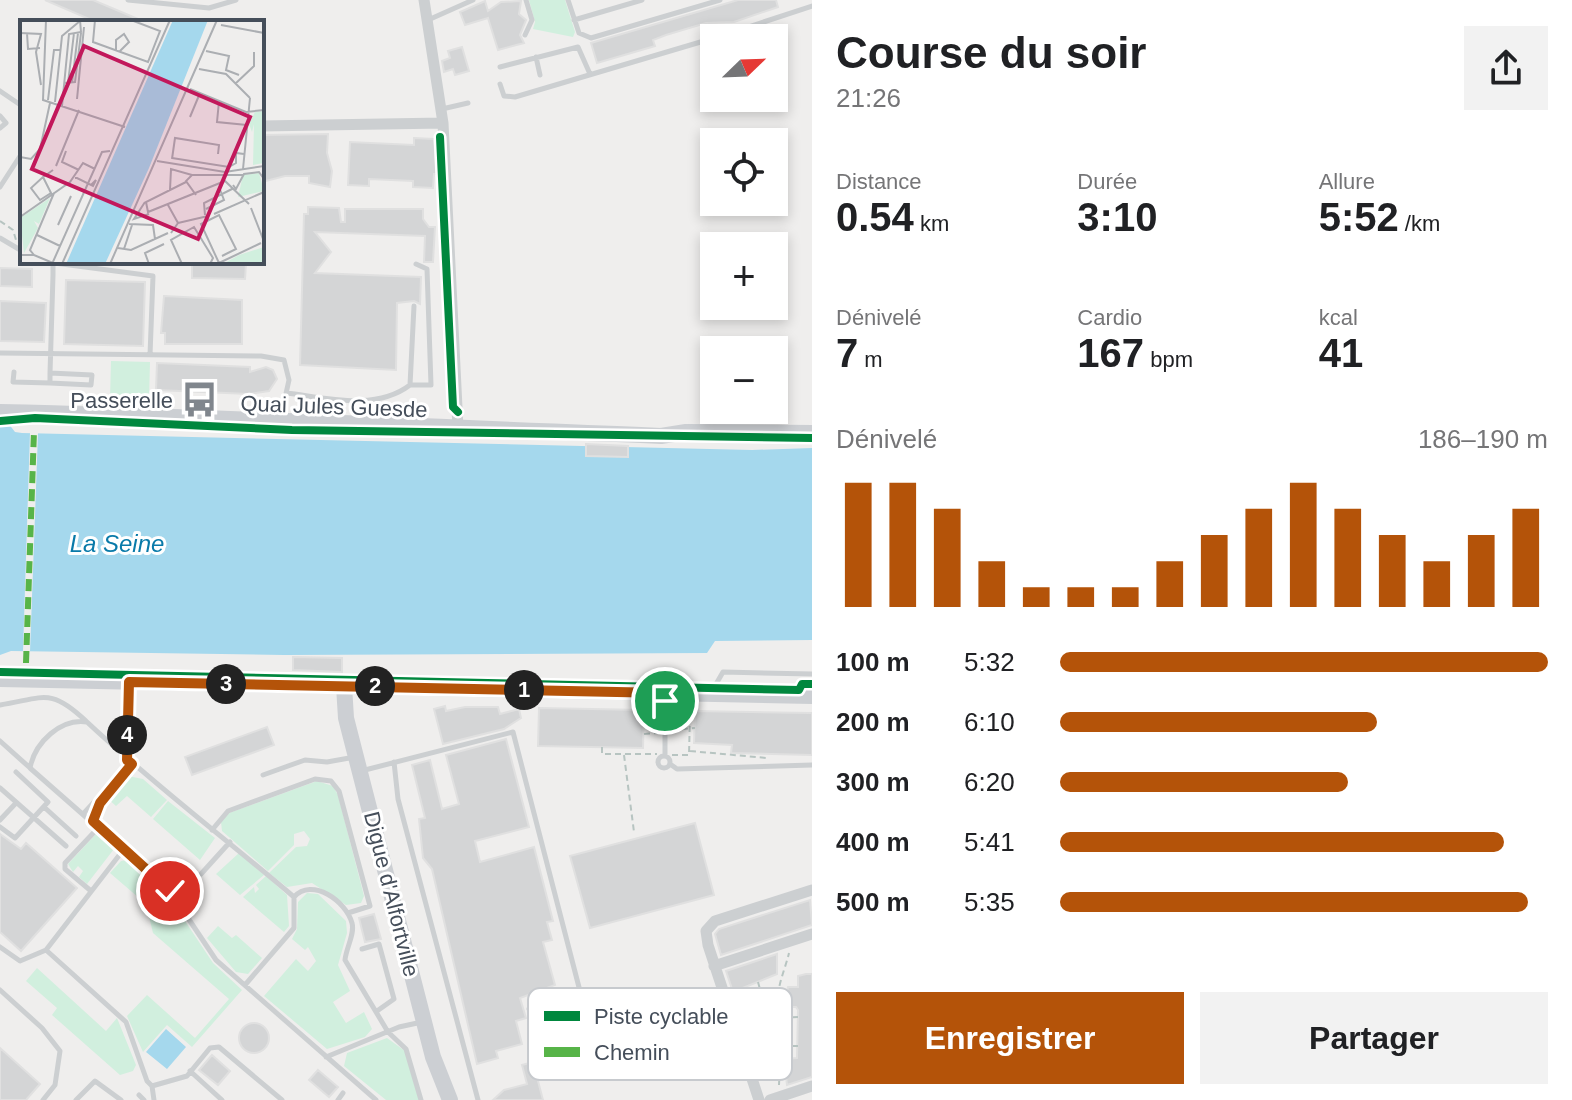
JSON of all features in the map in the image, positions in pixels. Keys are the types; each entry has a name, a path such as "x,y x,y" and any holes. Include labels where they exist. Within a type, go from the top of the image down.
{"main road":[{"name":"Quai Jules Guesde","path":"0,405 285,407 458,423 666,427 686,432 812,433"},
{"name":"Quai Jules Guesde","path":"0,412 79,412 123,417 285,407"},
{"path":"0,679 812,696"},
{"name":"Digue d'Alfortville","path":"344,686 345,712 424,1022 450,1100"}],"street":[{"path":"424,0 443,123 458,423"},
{"path":"264,126 443,123"},
{"path":"721,988 706,937 708,928 718,920 812,890"},
{"path":"714,966 812,934"},
{"path":"752,1080 759,1100"},
{"path":"774,1095 812,1086"}],"lane":[{"path":"128,0 209,8 236,0"},
{"path":"428,20 473,0"},
{"path":"525,35 532,20 526,0"},
{"path":"568,0 579,33 591,38 720,0"},
{"path":"574,20 642,0"},
{"path":"757,24 812,6"},
{"path":"500,84 508,98 700,42"},
{"path":"500,67 578,47 590,74"},
{"path":"536,57 540,75"},
{"path":"0,91 20,105"},
{"path":"441,109 468,103"},
{"path":"0,116 6,123 0,128"},
{"path":"0,187 20,156"},
{"path":"0,238 20,250"},
{"path":"50,383 50,264 106,265 153,276 150,355"},
{"path":"0,353 261,356 284,360 289,380 285,407 382,400 410,385 431,385 427,269 416,264"},
{"path":"410,385 414,306"},
{"path":"14,372 13,382 91,385 92,375 50,373"},
{"path":"712,694 714,684 723,672 812,674"},
{"path":"84,813 116,778 127,760 129,682"},
{"path":"665,693 665,756 677,769 812,765"},
{"path":"0,705 41,694 54,697 294,897 294,928 245,985"},
{"path":"30,768 32,757 60,725 72,720 87,722"},
{"path":"263,775 305,760 358,764 394,762 513,732 579,988"},
{"path":"0,741 170,891 216,960 376,1100"},
{"path":"665,756 659,759 659,765 664,768 670,764"},
{"path":"394,762 399,776 398,799 478,1100"},
{"path":"0,827 15,838 48,802 16,772"},
{"path":"212,830 228,811 315,779 331,781 339,791 370,906 348,913"},
{"path":"0,788 66,846"},
{"path":"0,820 16,803"},
{"path":"44,807 76,836"},
{"path":"91,891 65,869 65,863 99,827"},
{"path":"201,874 230,842"},
{"path":"0,947 20,961 46,950 124,849"},
{"path":"294,897 308,888 318,888 348,913 353,927 345,960 388,1032 408,1053 421,1100"},
{"path":"362,949 379,944 394,999 377,1011"},
{"path":"46,950 126,1022 147,1081 152,1086 154,1100"},
{"path":"0,990 57,1045 61,1058 55,1085 43,1100"},
{"path":"325,1057 388,1032 424,1022"},
{"path":"152,1086 190,1071 210,1048 219,1047 282,1100"},
{"path":"190,1071 222,1100"},
{"path":"76,1100 95,1081 121,1100"},
{"path":"338,1100 343,1093"}],"path":[{"path":"0,221 13,230 16,241"},
{"path":"689,751 730,752 729,757 772,758"},
{"path":"624,754 634,832"},
{"path":"779,988 791,947"},
{"path":"758,982 760,988"},
{"path":"792,1017 798,1017"},
{"path":"792,1046 800,1046"}],"green space":[{"path":"529,0 565,0 575,32 573,37 533,29 535,22"},
{"path":"111,361 150,362 149,400 110,399"},
{"path":"128,776 143,779 167,800 151,817 127,796 116,806 106,797"},
{"path":"317,781 333,786 338,795 364,896 361,903 346,905 312,883 287,887 269,873 296,847 307,846 310,839 304,831 294,834 294,845 268,871 222,831 221,822 229,813"},
{"path":"168,801 215,838 200,860 153,819"},
{"path":"96,834 114,849 87,884 79,877 83,871 78,866 73,872 68,864"},
{"path":"239,853 264,875 240,895 216,874"},
{"path":"127,860 167,894 213,963 242,990 192,1047 167,1025 143,1052 127,1016 147,995 195,1038 229,999 153,933 146,904 110,873 121,861"},
{"path":"266,876 287,895 289,926 284,932 243,897 254,887 255,893 259,889 256,885"},
{"path":"307,893 318,894 346,921 347,933 338,965 350,991 333,1002 346,1023 364,1012 372,1029 365,1037 327,1049 264,996 296,959 308,971 316,961 308,947 305,950 292,939 297,929 298,902"},
{"path":"218,926 232,938 236,935 262,958 248,974 236,972 207,938"},
{"path":"37,968 106,1031 117,1018 136,1065 133,1071 120,1075 52,1015 57,1008 26,981"},
{"path":"387,1038 405,1051 419,1100 386,1100 344,1066 347,1053"}],"water":[{"name":"La Seine","path":"0,422 8,423 15,432 22,433 752,450 812,448 812,640 715,641 707,653 284,655 11,651 0,655"},
{"path":"166,1029 186,1047 167,1069 146,1052"}],"pier":[{"path":"30,433 38,433 30,652 23,651"}],"building":[{"path":"45,0 93,0 140,20 91,20"},
{"path":"738,0 776,0 778,7 734,22 700,24 653,40 655,46 597,63 591,43"},
{"path":"485,1 488,11 501,2 521,1 519,14 526,20 520,35 524,43 498,50 488,18 465,25 460,12"},
{"path":"462,47 469,71 455,75 453,69 444,72 442,61 450,58 448,51"},
{"path":"328,134 327,153 332,171 330,187 309,183 309,176 285,176 264,181 264,135"},
{"path":"414,138 434,139 437,174 434,174 433,188 413,187 413,181 369,179 369,186 348,185 350,142 414,145"},
{"path":"308,207 339,208 341,222 345,222 345,209 423,209 423,219 429,227 435,227 433,262 424,262 425,236 315,232 331,252 315,273 421,277 420,304 414,301 397,303 396,370 300,365 304,214 308,214"},
{"path":"192,264 246,264 245,279 192,278"},
{"path":"0,268 32,269 32,287 0,286"},
{"path":"66,280 145,282 143,346 64,344"},
{"path":"164,296 242,300 242,344 165,344 165,333 161,333"},
{"path":"0,301 46,303 44,342 0,341"},
{"path":"157,363 250,367 250,372 266,367 273,370 277,379 269,391 249,394 156,390"},
{"path":"586,444 628,446 628,457 586,456"},
{"path":"293,657 342,658 342,672 293,670"},
{"path":"445,706 446,711 465,707 498,707 500,714 519,709 521,718 504,729 443,744 434,709"},
{"path":"539,708 644,710 643,748 538,746"},
{"path":"695,711 812,713 812,755 731,753 732,745 694,743"},
{"path":"267,727 274,745 192,775 185,757"},
{"path":"506,739 529,827 475,841 480,862 534,847 553,921 547,922 552,940 543,942 555,985 528,988 528,995 520,998 526,1018 516,1021 522,1044 496,1051 498,1058 477,1064 432,869 423,858 419,819 425,818 412,765 430,760 442,809 459,804 446,755"},
{"path":"695,823 714,895 590,928 570,856"},
{"path":"0,834 21,849 26,843 77,888 21,951 0,932"},
{"path":"810,900 812,925 721,955 715,934 719,929"},
{"path":"374,914 381,939 365,942 359,918"},
{"path":"777,954 777,974 743,988 732,988 726,971"},
{"path":"812,974 812,1077 787,1085 786,1080 792,1080 792,1058 797,1058 798,1010 792,1007 792,988 788,988 798,987 798,976"},
{"path":"254,1023 265,1027 269,1038 265,1049 254,1053 243,1049 239,1038 243,1027"},
{"path":"0,1048 40,1084 26,1100 0,1100"},
{"path":"212,1055 230,1071 218,1085 199,1070"},
{"path":"528,1063 528,1080 538,1080 543,1100 493,1100 504,1090 527,1084 522,1065"},
{"path":"318,1070 338,1087 329,1097 309,1080"}],"marked path":[{"path":"26,663 34,431"}],"cycle path":[{"path":"440,137 453,407 458,412"},
{"path":"0,421 35,418 292,430 812,438"},
{"path":"0,672 799,690 802,684 812,684"}],"place":[{"name":"Passerelle","path":"199,400"}],"route":[{"path":"170,891 93,821 100,803 132,764 127,760 129,682 665,693 665,701"}]}
